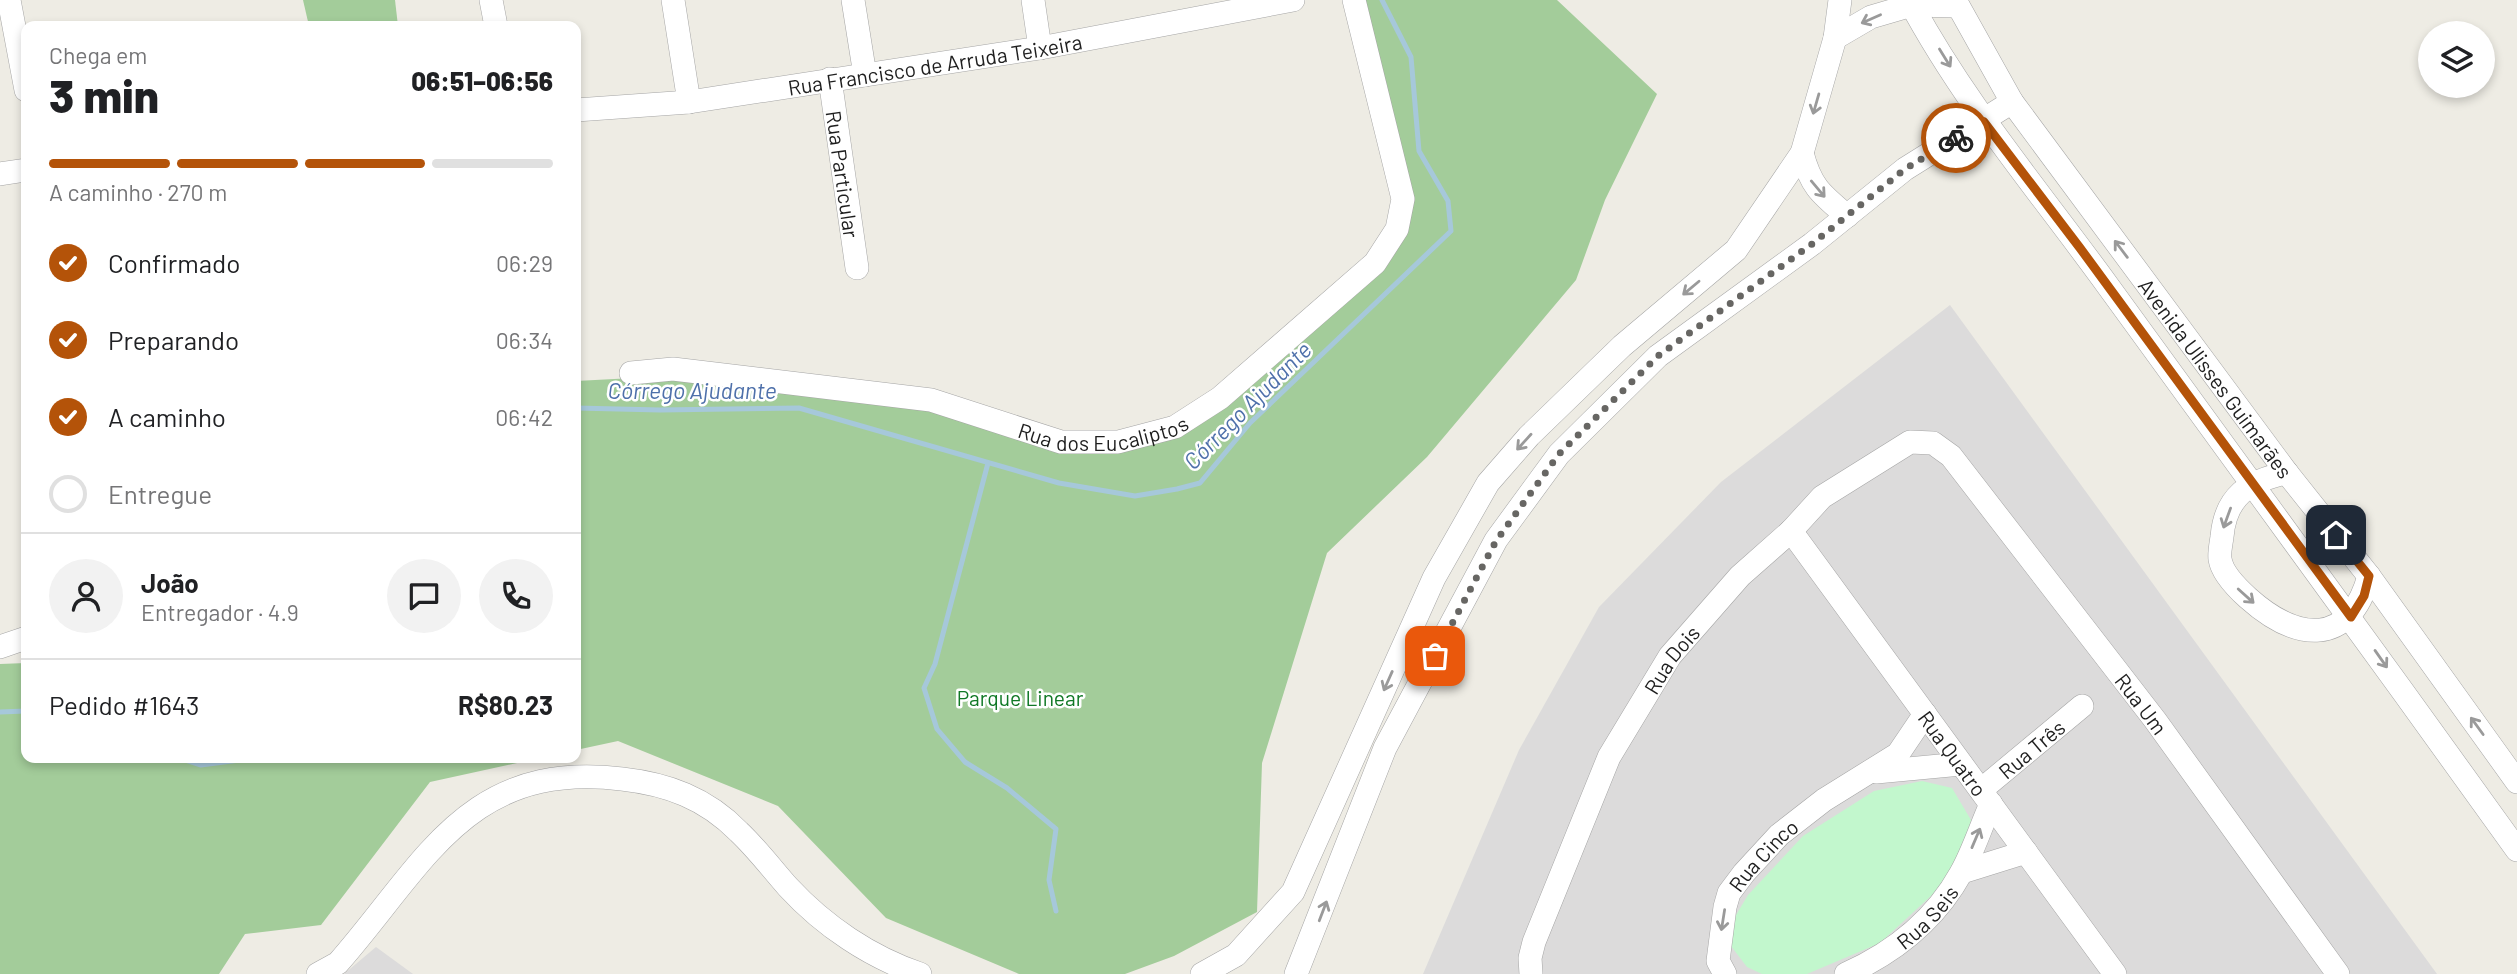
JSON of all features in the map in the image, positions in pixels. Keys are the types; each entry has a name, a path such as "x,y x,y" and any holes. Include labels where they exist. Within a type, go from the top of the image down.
{"street":[{"path":"9,0 21,64"},
{"path":"491,0 495,21"},
{"path":"673,0 689,102"},
{"path":"853,0 865,75"},
{"path":"1033,0 1040,48"},
{"name":"Rua Francisco de Arruda Teixeira","path":"581,110 689,102 865,75 1040,48 1213,9 1293,0"},
{"name":"Rua dos Eucaliptos","path":"631,373 673,369 931,400 1061,442 1118,442 1175,427 1220,398 1375,263 1397,229 1403,198 1354,0"},
{"path":"1202,974 1236,955 1293,892 1434,578 1488,483 1529,436 1622,346 1736,250 1802,153 1835,38 1840,0"},
{"path":"1835,38 1871,18 1911,2 1957,3"},
{"name":"Avenida Ulisses Guimarães","path":"1911,2 1984,122 2351,617 2517,850"},
{"name":"Avenida Ulisses Guimarães","path":"1957,3 2012,102 2287,473 2369,576 2517,782"},
{"name":"Rua Particular","path":"830,79 857,268"},
{"path":"1296,974 1385,748 1496,541 1559,454 1658,356 1847,216 1905,169 2012,102"},
{"path":"1802,153 1816,191 1847,216"},
{"path":"0,174 21,171"},
{"name":"Rua Dois","path":"1531,974 1530,958 1534,942 1609,757 1670,656 1740,576 1791,531 1822,498 1910,442 1933,443"},
{"name":"Rua Um","path":"1933,443 1951,456 2155,720 2338,974"},
{"path":"2287,473 2250,483 2236,494 2223,523 2220,560 2237,588 2281,623 2314,631 2334,627 2351,617 2364,596 2369,576"},
{"name":"Rua Quatro","path":"1791,531 2115,974"},
{"path":"0,647 21,640"},
{"name":"Rua Três","path":"1986,797 2082,706"},
{"name":"Rua Cinco","path":"1725,974 1718,961 1729,892 1779,835 1824,800 1898,754 1925,714"},
{"name":"Rua Cinco","path":"1870,772 1961,764"},
{"path":"318,974 338,963 437,841 470,811 513,790 545,779 592,775 655,783 691,795 739,831 791,890 827,922 881,960 920,974"},
{"name":"Rua Seis","path":"1846,974 1881,957 1933,915 1962,872 1986,797"},
{"name":"Rua Seis","path":"1962,872 2026,852"}],"shaded area":[{"path":"1950,305 2437,974 1423,974 1519,750 1599,607 1721,482"},
{"path":"376,947 413,974 344,974"}],"green space":[{"path":"303,0 395,0 397,21 308,21"},
{"name":"Parque Linear","path":"1360,0 1557,0 1657,94 1605,200 1576,280 1427,457 1327,553 1262,763 1257,912 1174,956 1125,974 1019,974 886,918 778,806 618,741 581,749 581,381 671,376 930,406 1059,449 1173,433 1399,234"},
{"path":"21,663 21,763 517,763 430,782 321,925 245,934 219,974 0,974 0,664"},
{"path":"1922,781 1952,788 1971,820 1963,856 1932,895 1880,943 1807,974 1762,974 1747,967 1731,946 1733,920 1748,895 1803,836 1874,791"}],"waterway":[{"name":"Córrego Ajudante","path":"581,408 799,408 1059,483 1135,496 1200,483 1250,423 1451,231 1448,201 1419,151 1411,57 1382,0"},
{"path":"988,463 935,664 924,688 937,729 965,762 1007,788 1056,829 1049,880 1056,911"},
{"name":"Córrego Ajudante","path":"0,712 21,711"},
{"name":"Córrego Ajudante","path":"195,763 216,763"}],"way so far":[{"path":"1435,656 1496,541 1559,454 1658,356 1812,244 1905,169 1956,138"}],"route":[{"path":"1956,138 1984,122 2351,617 2364,596 2369,576 2336,535"}]}
